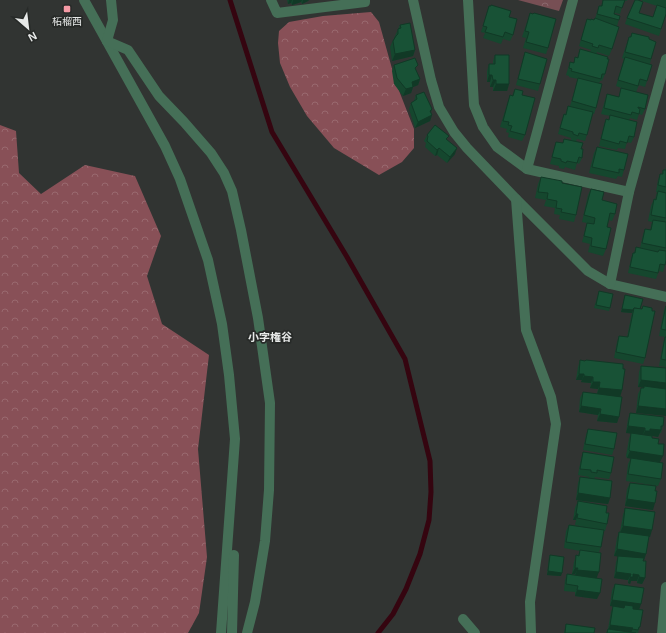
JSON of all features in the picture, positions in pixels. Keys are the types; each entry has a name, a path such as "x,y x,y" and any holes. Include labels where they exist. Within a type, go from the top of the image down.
{"street":[{"path":"84,0 165,146 180,179 208,260 222,324 229,375 235,439 231,512 221,633"},
{"path":"107,41 113,20 111,0"},
{"path":"271,0 277,13 364,2 364,0"},
{"path":"413,0 440,107 454,132 467,148 588,271 610,284 666,297"},
{"path":"468,0 474,105 483,127 497,147 527,169 629,192"},
{"path":"527,169 573,0"},
{"path":"107,41 128,50 159,96 211,153 224,173 232,191 258,318 270,403 269,490 265,541 255,602 247,633"},
{"path":"610,284 629,192 666,59"},
{"path":"516,199 526,330 551,397 556,424 530,602 530,633"},
{"path":"231,512 234,551 232,633"},
{"path":"662,633 666,587"},
{"path":"464,619 475,633"}],"green space":[{"path":"518,0 563,0 559,11"},
{"path":"371,12 379,22 396,83 414,129 414,148 402,162 379,175 334,148 307,116 290,87 280,63 278,43 279,31 289,22 323,16"},
{"path":"0,125 16,131 19,173 41,194 85,165 135,176 161,236 147,276 162,324 209,355 198,449 207,557 199,613 188,633 0,633"}],"building":[{"path":"603,0 625,0 622,8 616,6 614,14 620,16 619,20 597,14 599,6 602,6"},
{"path":"635,0 643,2 639,13 653,17 657,5 666,8 666,14 661,29 627,18"},
{"path":"491,5 511,11 509,17 517,19 513,35 505,32 503,37 485,32 487,27 483,26 489,6"},
{"path":"530,13 556,19 548,48 526,42 529,32 525,31"},
{"path":"595,18 619,27 612,49 599,45 598,48 592,46 593,44 581,40 587,19 594,20"},
{"path":"410,23 415,50 395,54 393,41 398,34 398,29 401,28 400,25"},
{"path":"632,33 649,37 649,39 656,42 651,59 625,52 629,37 631,37"},
{"path":"580,49 608,57 607,59 609,59 605,74 602,74 601,79 571,71 572,69 569,68 570,62 574,63 575,57 578,58"},
{"path":"525,52 547,59 540,84 518,79"},
{"path":"495,55 509,55 509,84 496,84 496,80 493,80 492,75 489,75 489,64 495,64"},
{"path":"625,57 652,65 647,81 640,79 638,86 618,80"},
{"path":"415,58 418,65 415,68 420,79 412,82 413,87 406,89 397,78 394,65"},
{"path":"578,78 602,84 596,108 572,101"},
{"path":"621,88 648,95 645,109 638,107 640,109 639,114 632,112 631,115 604,108 607,94 619,97"},
{"path":"515,89 523,91 522,95 535,98 525,135 510,131 512,126 508,125 509,122 503,121 510,95 513,96"},
{"path":"424,92 432,109 430,111 432,115 418,122 411,103 417,99 416,95"},
{"path":"568,106 593,112 587,135 579,133 578,136 573,134 573,132 560,128"},
{"path":"610,115 637,122 634,137 629,136 627,143 620,141 619,144 601,139 606,119 609,120"},
{"path":"435,125 449,136 446,139 457,148 450,157 439,148 437,150 427,141 427,135"},
{"path":"564,139 583,143 581,149 583,149 582,158 579,157 577,163 567,161 566,163 561,161 561,159 552,157 556,142 563,143"},
{"path":"597,147 628,154 624,170 619,169 619,173 592,167"},
{"path":"663,170 666,170 666,187 658,185 660,174 663,174"},
{"path":"541,177 582,187 576,215 561,212 562,209 556,208 557,201 547,199 548,193 538,192"},
{"path":"591,189 604,192 602,200 617,204 615,214 610,213 607,227 611,228 606,249 591,246 592,238 584,236 587,223 594,224 595,218 584,215"},
{"path":"658,191 666,193 666,218 651,215 654,199 656,200"},
{"path":"653,220 666,222 666,248 642,243 645,229 651,230"},
{"path":"636,247 658,252 659,250 666,251 665,265 660,264 658,273 630,267"},
{"path":"599,291 613,294 610,308 596,305"},
{"path":"625,295 643,299 640,309 622,309"},
{"path":"643,306 652,308 652,311 655,311 645,358 616,352 619,336 628,337 634,308 642,309"},
{"path":"666,306 666,330 661,329"},
{"path":"666,337 666,360 661,359"},
{"path":"580,360 623,364 623,369 625,369 622,390 599,388 600,382 593,382 593,377 579,374"},
{"path":"641,366 666,368 666,383 641,380"},
{"path":"644,386 666,389 666,409 638,406 641,388 644,388"},
{"path":"583,392 622,397 619,417 600,414 601,409 581,406"},
{"path":"630,413 664,417 663,426 661,426 661,430 650,429 650,431 645,431 645,428 628,426"},
{"path":"588,429 617,433 614,449 585,444"},
{"path":"631,433 652,436 652,438 659,439 658,444 664,444 663,456 630,451"},
{"path":"583,452 614,457 611,473 597,470 597,473 591,472 591,470 580,469"},
{"path":"631,458 663,463 661,479 628,474"},
{"path":"580,477 612,481 610,498 578,493"},
{"path":"630,483 656,486 655,491 657,491 655,503 627,499"},
{"path":"578,501 607,506 606,513 609,513 607,524 577,518 578,514 576,514"},
{"path":"625,508 655,512 652,530 623,526"},
{"path":"569,525 604,530 601,547 566,542"},
{"path":"619,532 649,536 646,554 617,549"},
{"path":"580,550 601,553 599,572 577,570 578,568 575,568 576,555 579,556"},
{"path":"550,555 564,557 562,573 548,571"},
{"path":"618,556 644,558 643,561 646,561 645,578 633,574 633,577 630,577 631,574 616,572"},
{"path":"567,574 602,579 600,593 577,590 578,586 566,584"},
{"path":"615,584 644,588 641,604 612,600"},
{"path":"625,605 633,606 633,609 643,610 640,627 638,630 610,625 613,606 624,608"},
{"path":"566,624 595,628 594,633 565,633"},
{"path":"608,629 636,633 607,633"}],"waterway":[{"path":"230,0 272,132 347,257 405,359 430,461 431,492 429,520 420,554 406,589 393,614 378,633"}],"place":[{"name":"柘榴西","path":"67,9"}],"district":[{"name":"小字権谷","path":"270,337"}]}
